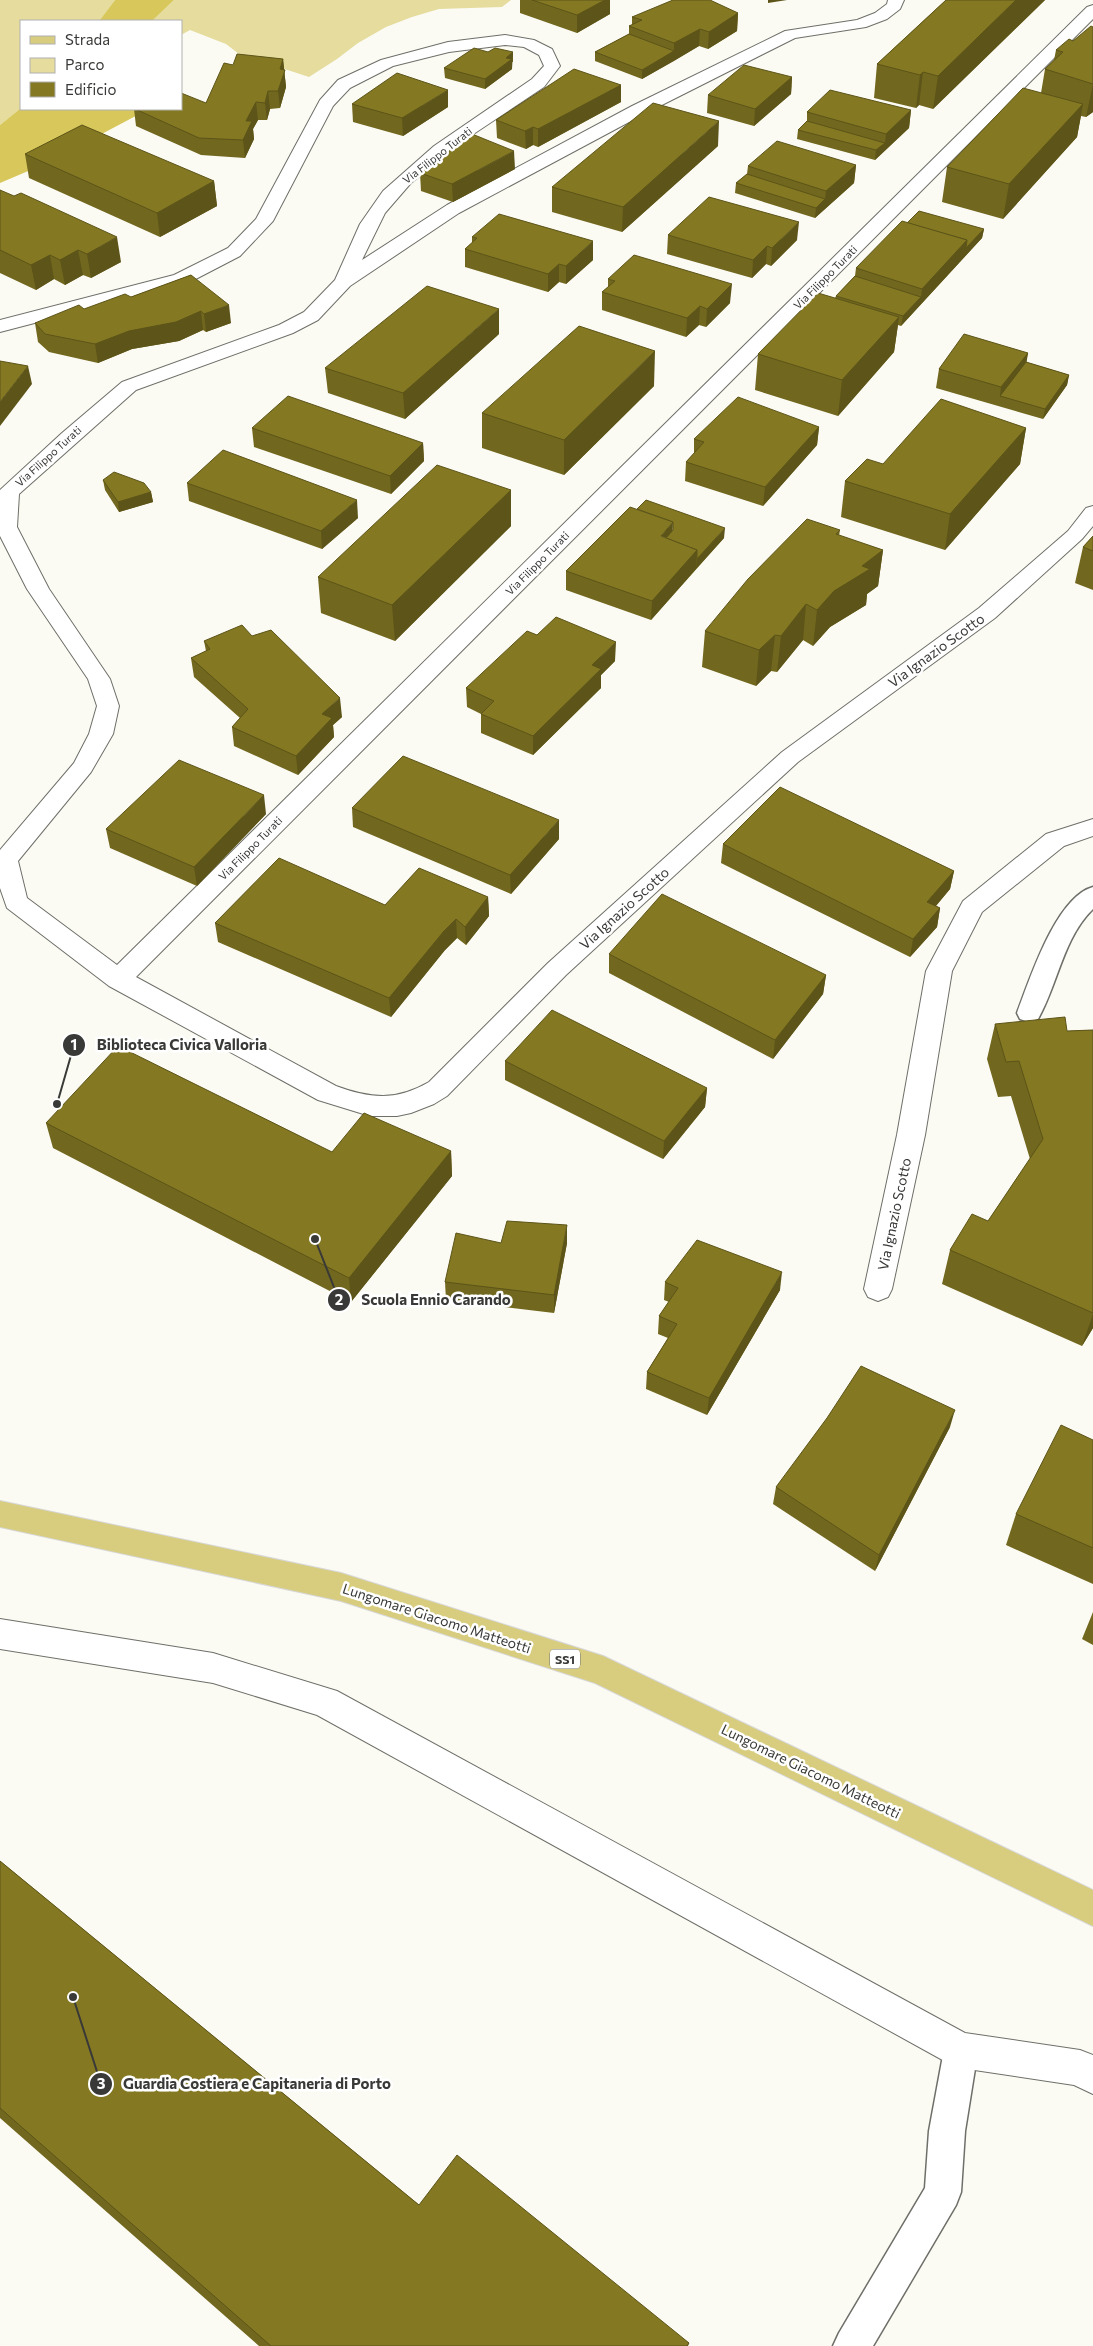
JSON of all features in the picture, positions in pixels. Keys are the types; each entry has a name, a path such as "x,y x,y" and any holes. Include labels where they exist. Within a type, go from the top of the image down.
{"main road":[{"name":"Lungomare Giacomo Matteotti","path":"0,1514 341,1587 603,1671 1050,1887 1093,1910"}],"street":[{"name":"Via Filippo Turati","path":"896,0 894,6 881,16 852,26 791,34 701,77 453,209 382,254 343,282 311,316 286,329 129,386 9,492 6,527 38,589 99,679 108,706 101,734 83,768 6,860 16,902 118,979 1093,10"},
{"name":"Via Filippo Turati","path":"0,326 181,279 234,252 264,221 326,104 344,84 387,63 448,47 505,40 528,43 546,52 552,66 538,83 422,164 387,196 360,242 343,282"},
{"name":"Via Ignazio Scotto","path":"118,979 327,1093 353,1104 385,1107 422,1100 438,1090 557,969 790,757 987,612 1075,534 1093,512"},
{"name":"Via Ignazio Scotto","path":"878,1289 911,1135 938,971 972,908 1055,840 1093,827"},
{"path":"0,1634 213,1668 325,1702 961,2050 1080,2068 1093,2076"}],"lane":[{"path":"1029,1013 1044,973 1071,916 1093,895"},
{"path":"852,2346 943,2192 947,2131 961,2050"}],"green space":[{"path":"0,0 115,0 100,20 20,20 20,109 0,125"},
{"path":"174,0 511,0 502,7 439,9 412,17 386,27 358,43 309,77 239,54 226,44 190,30 182,34 182,20 153,20"}],"shaded area":[{"path":"115,0 174,0 153,20 100,20"},
{"path":"20,109 147,110 47,163 0,183 0,125"}],"building":[{"path":"532,0 605,0 577,15"},
{"path":"673,0 710,0 738,13 709,32 700,29 674,43 629,26 642,20 632,17"},
{"path":"946,0 1016,0 938,76 923,72 920,75 877,64"},
{"path":"1091,26 1093,27 1093,84 1045,69 1063,52 1056,50 1069,39 1073,41"},
{"path":"629,34 674,51 642,70 595,52"},
{"path":"474,48 488,52 495,48 513,52 506,58 512,59 485,79 444,68"},
{"path":"237,54 283,59 280,69 285,70 278,91 268,91 265,103 256,102 246,121 252,121 243,140 199,138 137,110 182,110 182,93 206,103 224,63 233,65"},
{"path":"744,65 792,77 755,109 708,95"},
{"path":"574,69 621,85 538,129 533,127 525,131 496,120"},
{"path":"397,73 448,90 402,118 352,104"},
{"path":"1023,88 1083,104 1009,184 947,167"},
{"path":"830,90 911,110 886,134 807,112"},
{"path":"653,103 719,121 623,207 552,187"},
{"path":"807,121 885,143 876,150 798,130"},
{"path":"82,125 214,181 157,213 25,154"},
{"path":"472,134 514,151 452,184 420,173"},
{"path":"777,141 856,165 826,191 748,166"},
{"path":"747,174 825,199 816,208 736,183"},
{"path":"0,190 14,196 21,193 117,237 87,254 78,250 60,260 50,255 31,265 0,250"},
{"path":"709,197 799,222 772,248 767,246 753,260 668,235"},
{"path":"919,211 984,229 966,248 967,240 907,223"},
{"path":"499,214 593,241 566,266 559,264 548,274 465,249 477,238 472,237"},
{"path":"902,221 967,240 922,289 856,268"},
{"path":"634,255 732,284 707,309 700,306 687,318 602,292 615,281 608,279"},
{"path":"191,275 229,305 204,314 201,311 176,322 129,331 95,344 45,334 35,323 79,305 84,309 125,294 131,297"},
{"path":"855,276 921,297 903,316 836,296"},
{"path":"427,286 499,309 403,393 325,368"},
{"path":"818,293 899,317 842,380 758,354"},
{"path":"579,326 655,351 564,440 482,413"},
{"path":"964,334 1028,353 1001,387 939,369"},
{"path":"0,361 28,366 0,402"},
{"path":"1026,362 1069,375 1045,409 1000,396"},
{"path":"288,396 423,443 390,476 252,428"},
{"path":"738,397 819,427 765,487 686,462 704,442 694,439"},
{"path":"941,399 1026,428 950,514 845,481 867,459 883,464"},
{"path":"223,450 357,500 321,531 187,483"},
{"path":"437,465 511,490 392,605 318,577"},
{"path":"114,472 144,483 151,492 118,502 103,480"},
{"path":"646,500 725,528 697,559 697,550 666,538 673,530 673,522 637,509"},
{"path":"630,507 673,522 661,536 697,550 652,601 566,571"},
{"path":"807,519 840,530 836,534 883,550 862,566 870,569 834,591 817,610 806,604 781,636 775,635 759,650 705,631 748,579"},
{"path":"1093,536 1093,551 1083,547"},
{"path":"556,617 616,642 592,665 601,669 533,736 481,714 494,701 466,688 527,631 537,635"},
{"path":"242,625 252,636 271,630 340,698 322,714 332,718 296,756 232,727 248,709 191,658 210,649 204,641"},
{"path":"403,756 559,820 510,875 352,808"},
{"path":"179,760 264,795 194,867 106,829"},
{"path":"780,787 954,871 927,902 940,908 913,939 723,844"},
{"path":"279,858 385,905 419,868 488,897 465,927 456,919 444,931 389,998 215,923"},
{"path":"662,894 826,975 775,1040 609,954"},
{"path":"552,1010 707,1088 664,1141 505,1061"},
{"path":"1065,1017 1067,1031 1093,1030 1093,1313 950,1250 972,1214 988,1221 1043,1139 1019,1061 1006,1062 995,1024"},
{"path":"118,1046 332,1152 364,1113 451,1151 349,1278 46,1123"},
{"path":"507,1221 567,1225 554,1295 445,1282 456,1233 501,1243"},
{"path":"697,1240 782,1272 709,1398 647,1372 677,1324 659,1316 678,1288 665,1282"},
{"path":"861,1366 955,1410 879,1555 776,1487 827,1418"},
{"path":"1061,1425 1093,1440 1093,1548 1016,1514"},
{"path":"0,1861 419,2205 457,2155 689,2343 687,2346 271,2346 0,2108"}],"place":[{"name":"Biblioteca Civica Valloria","path":"57,1104"},
{"name":"Scuola Ennio Carando","path":"315,1239"},
{"name":"Guardia Costiera e Capitaneria di Porto","path":"73,1997"}]}
